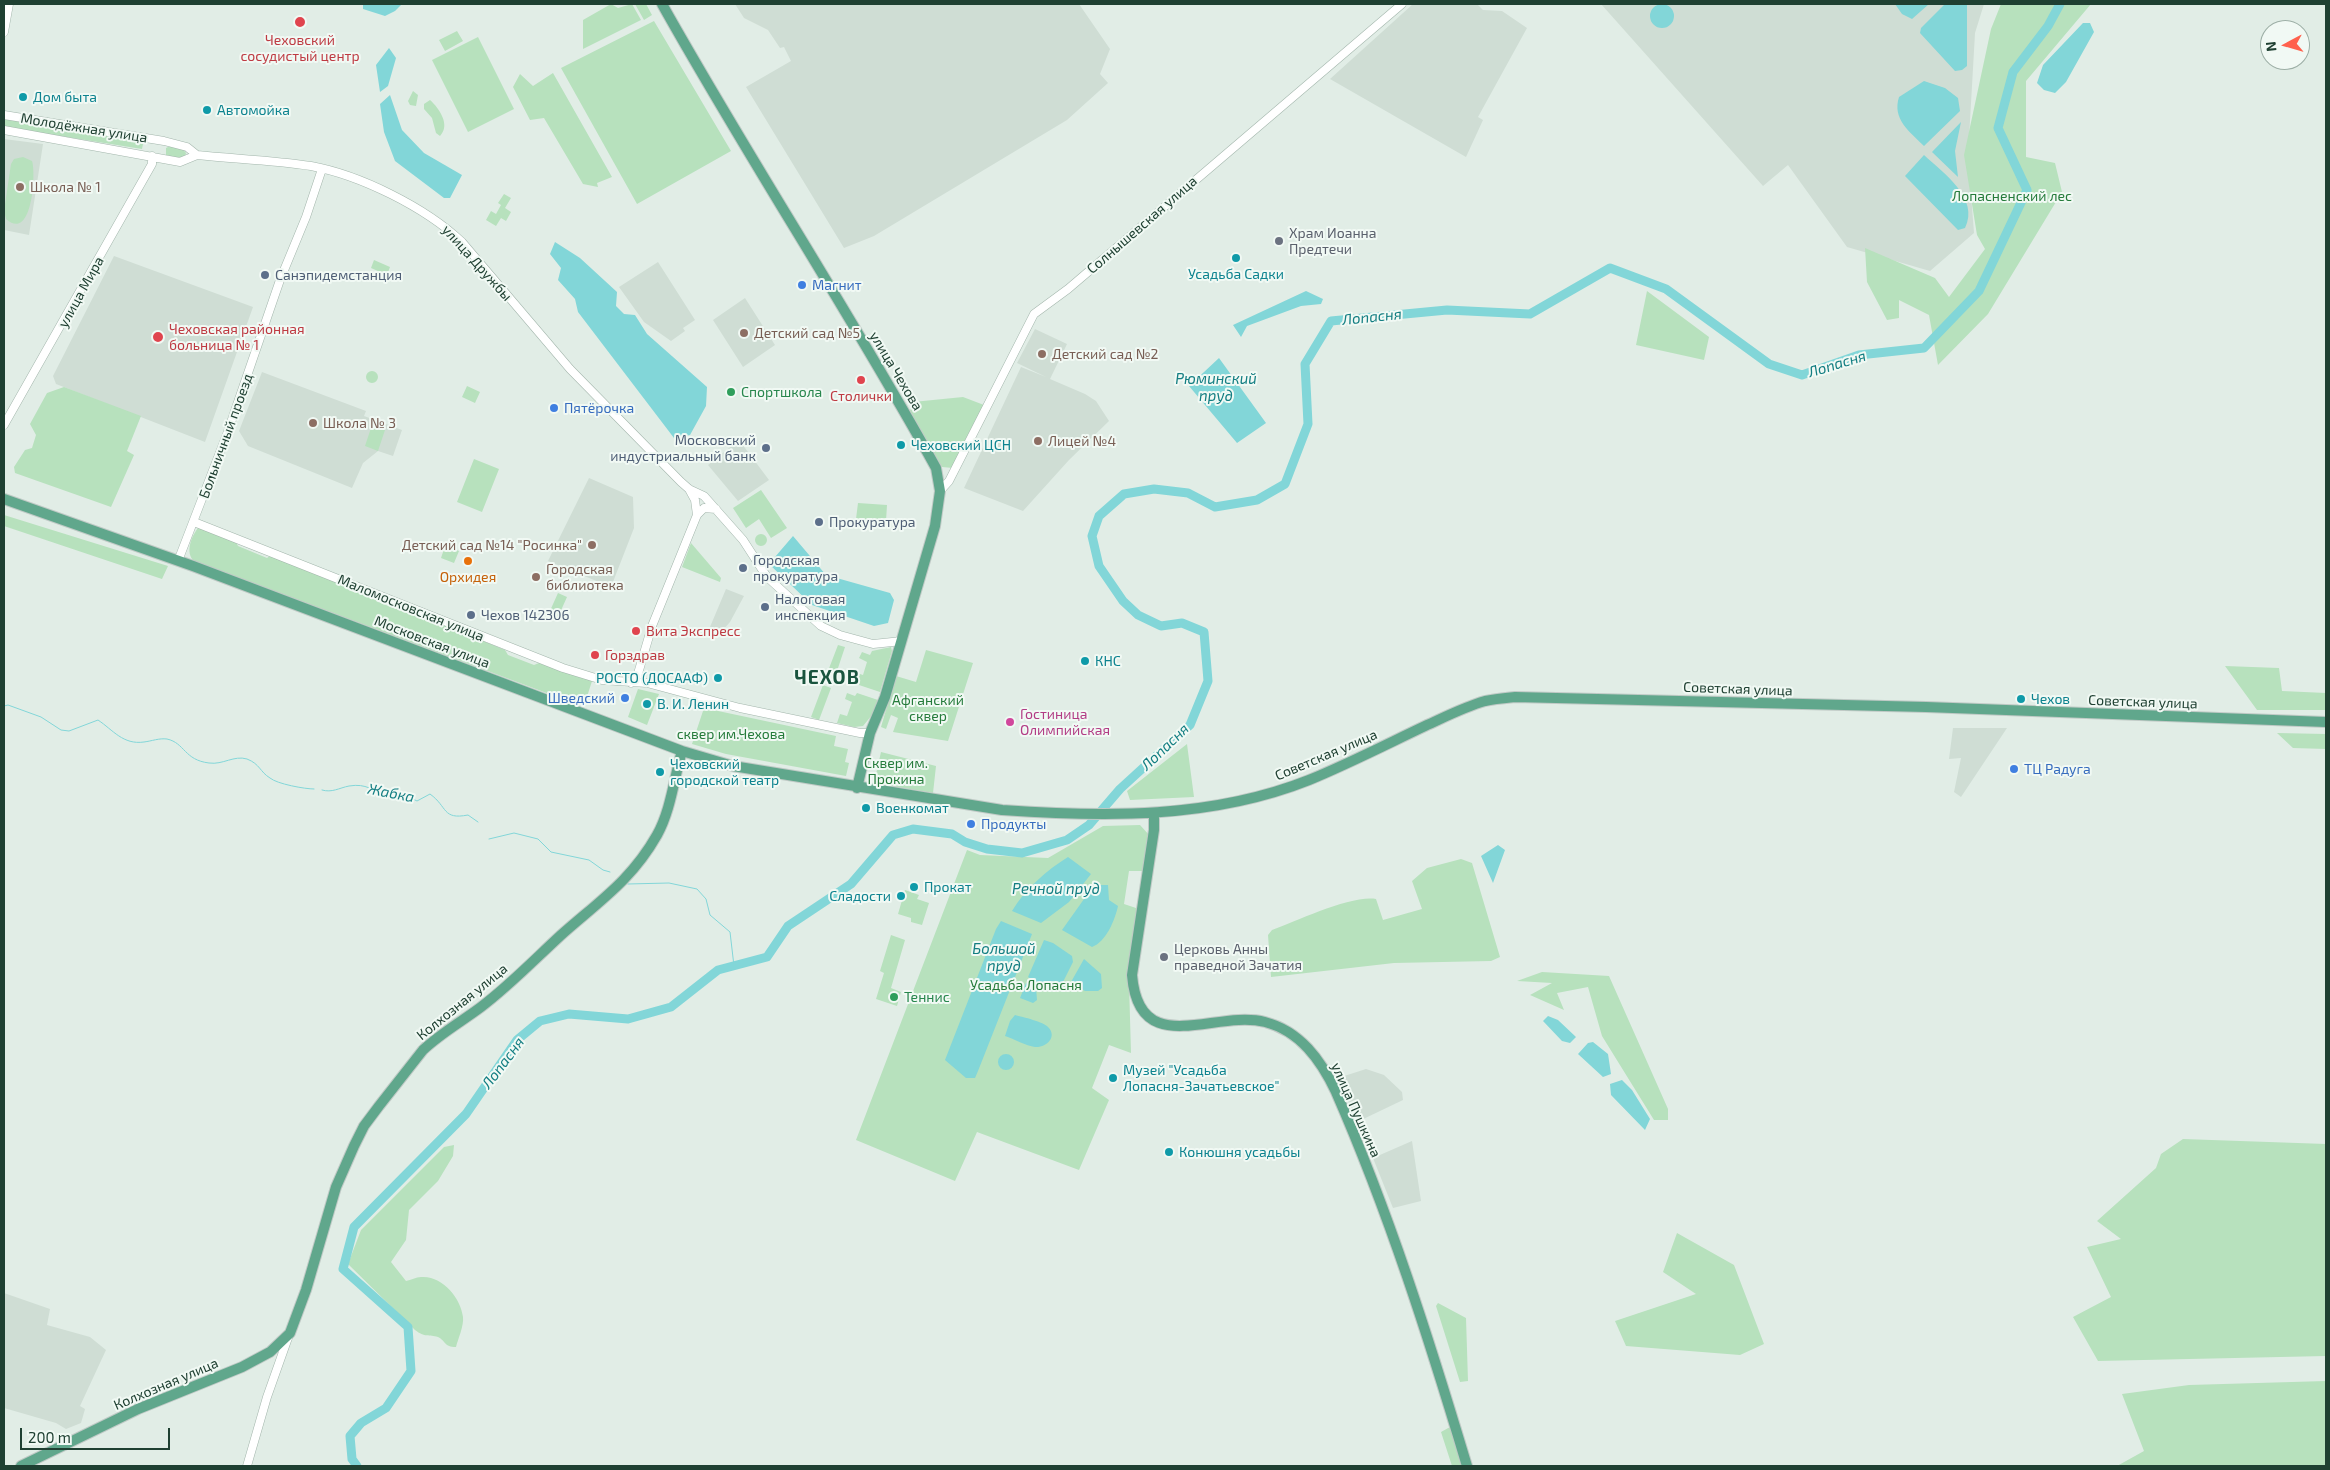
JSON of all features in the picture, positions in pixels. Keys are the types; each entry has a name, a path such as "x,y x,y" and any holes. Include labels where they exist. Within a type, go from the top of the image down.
{"main road":[{"name":"улица Чехова","path":"662,4 744,146 899,402 936,468 940,491 935,526 885,697 870,733 857,788"},
{"name":"Московская улица","path":"4,499 178,561 682,751 733,766 857,788 1002,810 1047,813"},
{"name":"Советская улица","path":"1047,813 1154,814 1241,800 1280,790 1310,779 1469,707 1485,701 1515,697 1926,707 2326,722"},
{"name":"Колхозная улица","path":"21,1466 138,1410 242,1367 270,1352 290,1333 306,1290 336,1188 364,1126 423,1050 433,1040 480,1008 581,917 618,888 642,858 658,833 682,751"},
{"name":"улица Пушкина","path":"1154,814 1154,830 1132,975 1135,995 1139,1004 1149,1017 1161,1025 1182,1026 1242,1020 1263,1021 1280,1027 1296,1036 1312,1050 1328,1075 1357,1141 1422,1317 1467,1466"}],"street":[{"path":"4,32 9,4"},
{"name":"Солнышевская улица","path":"940,491 949,481 1034,314 1068,289 1402,4"},
{"name":"Молодёжная улица","path":"4,115 164,141"},
{"name":"Молодёжная улица","path":"4,130 152,156"},
{"name":"улица Дружбы","path":"164,141 187,148 197,155 322,169 369,185 417,208 444,224 471,252 588,389 689,489 695,500 697,515"},
{"name":"улица Дружбы","path":"152,156 180,162 197,155"},
{"name":"улица Мира","path":"4,425 127,210 152,164 152,156"},
{"name":"Больничный проезд","path":"178,561 194,522 322,169"},
{"name":"улица Дружбы","path":"689,489 704,496 743,540 767,577 821,626 840,635 873,644 902,640"},
{"path":"631,683 635,680 652,626 697,515 704,508 716,509"},
{"name":"Маломосковская улица","path":"194,522 522,653 602,680 631,683"},
{"path":"638,671 647,683"},
{"path":"631,683 647,683 740,708 860,733 870,733"},
{"name":"Колхозная улица","path":"247,1466 267,1397 290,1333"}],"shaded area":[{"path":"735,4 1079,4 1110,49 1100,74 1108,83 1067,120 874,236 844,248 746,87 791,61 784,47 780,48 768,30 744,18"},
{"path":"1413,4 1477,4 1483,10 1502,11 1527,28 1478,117 1483,120 1466,157 1330,79"},
{"path":"1601,4 1984,4 1975,33 1968,156 1974,233 1930,271 1847,247 1788,165 1763,186"},
{"name":"Школа № 1","path":"4,139 43,144 29,235 4,230"},
{"name":"Чеховская районная больница № 1","path":"114,256 253,307 205,442 56,384 53,376"},
{"path":"658,262 695,320 683,328 685,331 671,341 644,322 619,287"},
{"name":"Детский сад №5","path":"745,298 775,345 743,367 713,320"},
{"name":"Лицей №4","path":"1035,329 1067,344 1050,379 1085,394 1096,401 1109,421 1069,460 1023,511 964,488 1021,367 1046,377 1017,363"},
{"name":"Школа № 3","path":"262,372 366,411 364,416 402,430 393,456 378,451 363,463 352,488 248,446 239,431"},
{"path":"739,440 769,480 738,501 708,465"},
{"name":"Детский сад №14 \"Росинка\"","path":"589,478 633,497 634,528 611,587 548,561"},
{"path":"726,589 744,596 730,622 715,639 710,637 710,627"},
{"path":"1953,728 2007,728 1961,797 1954,792 1961,758 1949,759"},
{"path":"1366,1069 1384,1075 1402,1092 1403,1100 1357,1122 1338,1078"},
{"path":"1412,1141 1421,1201 1393,1208 1373,1158"},
{"path":"4,1293 50,1309 47,1325 90,1337 106,1350 80,1406 85,1409 81,1423 66,1429 56,1423 4,1408"}],"green space":[{"path":"611,4 618,8 632,4 641,20 583,49 583,20"},
{"path":"635,4 646,4 652,15 644,20"},
{"name":"Лопасненский лес","path":"2001,4 2091,4 2026,81 2026,157 2055,163 2062,192 1988,314 1938,365 1929,315 1899,300 1899,318 1887,320 1867,282 1865,248 1935,278 1949,297 1985,249 1977,235 1964,155 1991,29"},
{"path":"654,21 731,151 637,204 561,68"},
{"path":"457,31 463,41 445,51 439,40"},
{"path":"478,37 514,109 468,132 432,60"},
{"path":"553,73 612,177 597,183 598,187 583,184 544,118 530,120 513,87 520,74 533,86"},
{"path":"413,91 418,95 416,106 410,105 408,101"},
{"path":"430,100 437,107 444,122 443,132 440,136 436,133 432,118 424,109 424,104"},
{"path":"4,118 140,142 143,144 142,149 4,127"},
{"path":"170,146 183,149 186,153 185,157 181,159 166,155 166,148"},
{"path":"23,157 32,161 33,190 27,214 22,221 15,224 6,219 4,211 11,164 14,159"},
{"path":"504,194 511,198 505,208 511,212 506,221 501,218 496,226 486,220 491,211 496,214 501,205 498,203"},
{"path":"374,260 390,267 387,275 371,268"},
{"path":"1647,291 1709,337 1704,360 1636,345"},
{"path":"370,371 374,371 378,377 374,383 370,383 366,379 366,375"},
{"path":"467,386 480,392 475,403 462,397"},
{"path":"64,387 141,416 127,451 134,455 111,507 15,473 14,467 25,450 32,448 36,435 30,424 47,393"},
{"path":"963,397 984,405 953,468 942,467 910,411 913,402"},
{"path":"372,425 385,430 378,451 365,446"},
{"path":"474,459 499,469 482,512 457,502"},
{"path":"761,490 787,528 771,538 759,519 746,528 733,508"},
{"path":"858,503 887,505 886,521 856,519"},
{"path":"4,515 168,566 162,579 4,526"},
{"path":"198,528 236,542 238,546 267,558 271,555 377,598 378,602 407,613 411,611 505,650 508,655 534,665 539,663 592,681 585,703 569,697 568,701 194,561 191,558 189,549"},
{"path":"761,534 767,540 761,546 755,540"},
{"path":"691,543 721,578 720,582 682,567"},
{"path":"445,546 459,551 454,563 441,558"},
{"path":"558,593 567,597 558,617 549,613"},
{"path":"838,645 845,647 836,674 828,671"},
{"path":"891,647 892,651 880,692 859,685 860,682 852,680 854,672 863,675 867,662 859,658 862,652 870,655 872,651"},
{"name":"Афганский сквер","path":"926,650 973,663 948,741 893,732 898,718 891,715 886,729 881,727 896,676 916,682"},
{"path":"2225,666 2279,668 2282,691 2326,693 2326,710 2257,710"},
{"path":"823,685 831,688 819,720 811,717"},
{"path":"638,689 659,694 647,725 628,717"},
{"path":"847,693 855,696 857,693 878,700 872,715 863,726 854,727 837,723 840,714 847,716 852,702 845,699"},
{"name":"сквер им.Чехова","path":"704,708 836,736 834,746 848,749 845,762 849,763 846,776 726,754 692,744"},
{"path":"2277,733 2326,734 2326,749 2293,748"},
{"path":"1187,744 1194,797 1130,800 1127,791"},
{"name":"Сквер им. Прокина","path":"881,752 936,766 933,793 874,783"},
{"name":"Усадьба Лопасня","path":"1140,825 1150,836 1145,871 1129,871 1124,904 1139,909 1129,983 1131,1053 1109,1045 1092,1088 1109,1100 1079,1170 977,1132 955,1181 856,1140 967,850 980,855 1048,858 1103,826"},
{"path":"1461,859 1472,863 1500,957 1491,961 1394,963 1271,977 1268,935 1272,930 1339,905 1365,899 1376,899 1383,920 1422,909 1412,881 1427,868"},
{"path":"905,890 919,895 917,899 929,903 922,925 911,922 911,918 898,914"},
{"path":"891,935 905,940 891,988 901,992 897,1006 876,999 884,973 880,971"},
{"path":"1542,972 1609,976 1668,1109 1668,1120 1654,1120 1602,1036 1588,987 1557,993 1564,1010 1530,995 1552,983 1517,981"},
{"path":"2183,1139 2326,1144 2326,1356 2098,1361 2073,1317 2111,1297 2087,1247 2121,1239 2097,1221 2156,1168 2161,1154"},
{"path":"454,1145 453,1156 438,1181 409,1210 406,1240 391,1262 406,1281 419,1277 429,1277 443,1284 454,1295 459,1302 463,1321 456,1347 452,1347 438,1337 424,1335 415,1330 348,1264 361,1230 444,1147"},
{"path":"1677,1233 1734,1265 1764,1344 1740,1355 1626,1346 1615,1321 1696,1294 1663,1272"},
{"path":"1438,1303 1466,1318 1468,1381 1460,1382 1436,1306"},
{"path":"2326,1381 2326,1466 2117,1466 2144,1451 2122,1394 2189,1385"},
{"path":"1450,1427 1462,1466 1452,1466 1441,1432"}],"water":[{"path":"363,4 402,4 395,11 385,16 363,9"},
{"path":"1662,4 1670,8 1674,16 1670,24 1662,28 1654,24 1650,16 1654,8"},
{"path":"1895,4 1929,4 1912,19 1902,14"},
{"path":"1945,4 1967,4 1967,66 1962,70 1955,71 1920,33 1921,28"},
{"path":"2083,23 2090,23 2094,32 2066,82 2055,93 2044,90 2037,83 2043,65"},
{"path":"389,48 396,58 388,86 380,92 376,65"},
{"path":"1924,81 1945,88 1958,98 1960,111 1924,146 1903,124 1897,105 1899,97"},
{"path":"390,95 402,130 424,153 462,175 450,198 444,198 395,161 384,132 380,104"},
{"path":"1961,122 1955,151 1958,177 1932,152"},
{"path":"1924,155 1949,178 1964,196 1968,206 1965,228 1958,230 1905,176"},
{"path":"555,242 580,258 617,292 616,306 624,314 635,315 647,334 707,387 706,406 690,435 674,438 578,312 575,299 558,280 561,268 550,254"},
{"path":"1306,291 1323,299 1321,304 1301,306 1247,326 1241,337 1233,325"},
{"name":"Рюминский пруд","path":"1219,358 1266,423 1237,443 1189,386"},
{"path":"793,536 826,575 890,593 894,600 888,623 874,626 812,605 769,564"},
{"path":"1498,845 1505,850 1493,883 1481,856"},
{"name":"Речной пруд","path":"1068,857 1091,874 1069,902 1041,923 1012,911 1023,895 1037,881"},
{"path":"1098,885 1108,885 1109,900 1118,906 1115,918 1106,936 1092,947 1062,930 1089,892"},
{"name":"Большой пруд","path":"1001,921 1032,934 975,1078 966,1078 945,1060 996,929"},
{"path":"1044,940 1053,943 1072,956 1073,962 1060,988 1036,982 1028,977"},
{"path":"1084,959 1101,974 1102,988 1098,991 1085,991 1071,982"},
{"path":"1026,983 1036,987 1037,1000 1033,1003 1020,998"},
{"path":"1015,1015 1046,1025 1052,1034 1047,1044 1035,1047 1005,1036 1010,1021"},
{"path":"1548,1016 1558,1020 1576,1037 1570,1043 1562,1041 1543,1021"},
{"path":"1593,1042 1608,1054 1611,1074 1603,1077 1578,1054 1588,1043"},
{"path":"1006,1054 1014,1062 1006,1070 998,1062"},
{"path":"1622,1080 1632,1090 1650,1119 1645,1130 1611,1095 1610,1084"}],"waterway":[{"name":"Лопасня","path":"357,1466 352,1459 350,1436 361,1423 386,1408 411,1371 408,1327 343,1269 354,1227 466,1114 517,1040 540,1021 569,1014 628,1019 671,1007 718,970 767,957 788,926 851,884 893,835 913,829 952,834 965,842 987,849 1022,853 1067,840 1089,825 1120,789 1190,725 1208,681 1204,632 1182,623 1161,626 1138,615 1123,601 1099,566 1092,536 1099,516 1124,494 1154,489 1188,493 1215,507 1257,500 1285,484 1308,424 1305,364 1331,321 1447,310 1530,314 1610,268 1666,289 1769,364 1802,375 1859,355 1924,348 1979,291 2027,190 1998,128 2013,72 2048,26 2060,4"},
{"name":"Жабка","path":"4,706 8,705 41,717 61,730 69,731 98,720 119,736 130,741 144,742 167,739 178,744 194,759 209,763 219,763 238,758 247,759 255,763 267,776 274,780 291,786 314,789"},
{"name":"Жабка","path":"322,790 332,791 355,785 387,795 406,797 417,801 430,794 449,814 454,816 468,815 478,822"},
{"name":"Жабка","path":"489,839 514,833 538,839 551,852 589,860 603,870 610,872"},
{"name":"Жабка","path":"628,884 669,883 697,889 706,899 710,915 730,932 734,966"}],"place":[{"name":"Чеховский сосудистый центр","path":"300,22"},
{"name":"Дом быта","path":"23,97"},
{"name":"Автомойка","path":"207,110"},
{"name":"Школа № 1","path":"20,187"},
{"name":"Храм Иоанна Предтечи","path":"1279,241"},
{"name":"Усадьба Садки","path":"1236,258"},
{"name":"Санэпидемстанция","path":"265,275"},
{"name":"Магнит","path":"802,285"},
{"name":"Детский сад №5","path":"744,333"},
{"name":"Чеховская районная больница № 1","path":"158,337"},
{"name":"Детский сад №2","path":"1042,354"},
{"name":"Столички","path":"861,380"},
{"name":"Спортшкола","path":"731,392"},
{"name":"Пятёрочка","path":"554,408"},
{"name":"Школа № 3","path":"313,423"},
{"name":"Лицей №4","path":"1038,441"},
{"name":"Чеховский ЦСН","path":"901,445"},
{"name":"Московский индустриальный банк","path":"766,448"},
{"name":"Прокуратура","path":"819,522"},
{"name":"Детский сад №14 \"Росинка\"","path":"592,545"},
{"name":"Орхидея","path":"468,561"},
{"name":"Городская прокуратура","path":"743,568"},
{"name":"Городская библиотека","path":"536,577"},
{"name":"Налоговая инспекция","path":"765,607"},
{"name":"Чехов 142306","path":"471,615"},
{"name":"Вита Экспресс","path":"636,631"},
{"name":"Горздрав","path":"595,655"},
{"name":"КНС","path":"1085,661"},
{"name":"РОСТО (ДОСААФ)","path":"718,678"},
{"name":"Шведский","path":"625,698"},
{"name":"Чехов","path":"2021,699"},
{"name":"В. И. Ленин","path":"647,704"},
{"name":"Гостиница Олимпийская","path":"1010,722"},
{"name":"ТЦ Радуга","path":"2014,769"},
{"name":"Чеховский городской театр","path":"660,772"},
{"name":"Военкомат","path":"866,808"},
{"name":"Продукты","path":"971,824"},
{"name":"Прокат","path":"914,887"},
{"name":"Сладости","path":"901,896"},
{"name":"Церковь Анны праведной Зачатия","path":"1164,957"},
{"name":"Теннис","path":"894,997"},
{"name":"Музей \"Усадьба Лопасня-Зачатьевское\"","path":"1113,1078"},
{"name":"Конюшня усадьбы","path":"1169,1152"}],"district":[{"name":"ЧЕХОВ","path":"827,678"}]}
